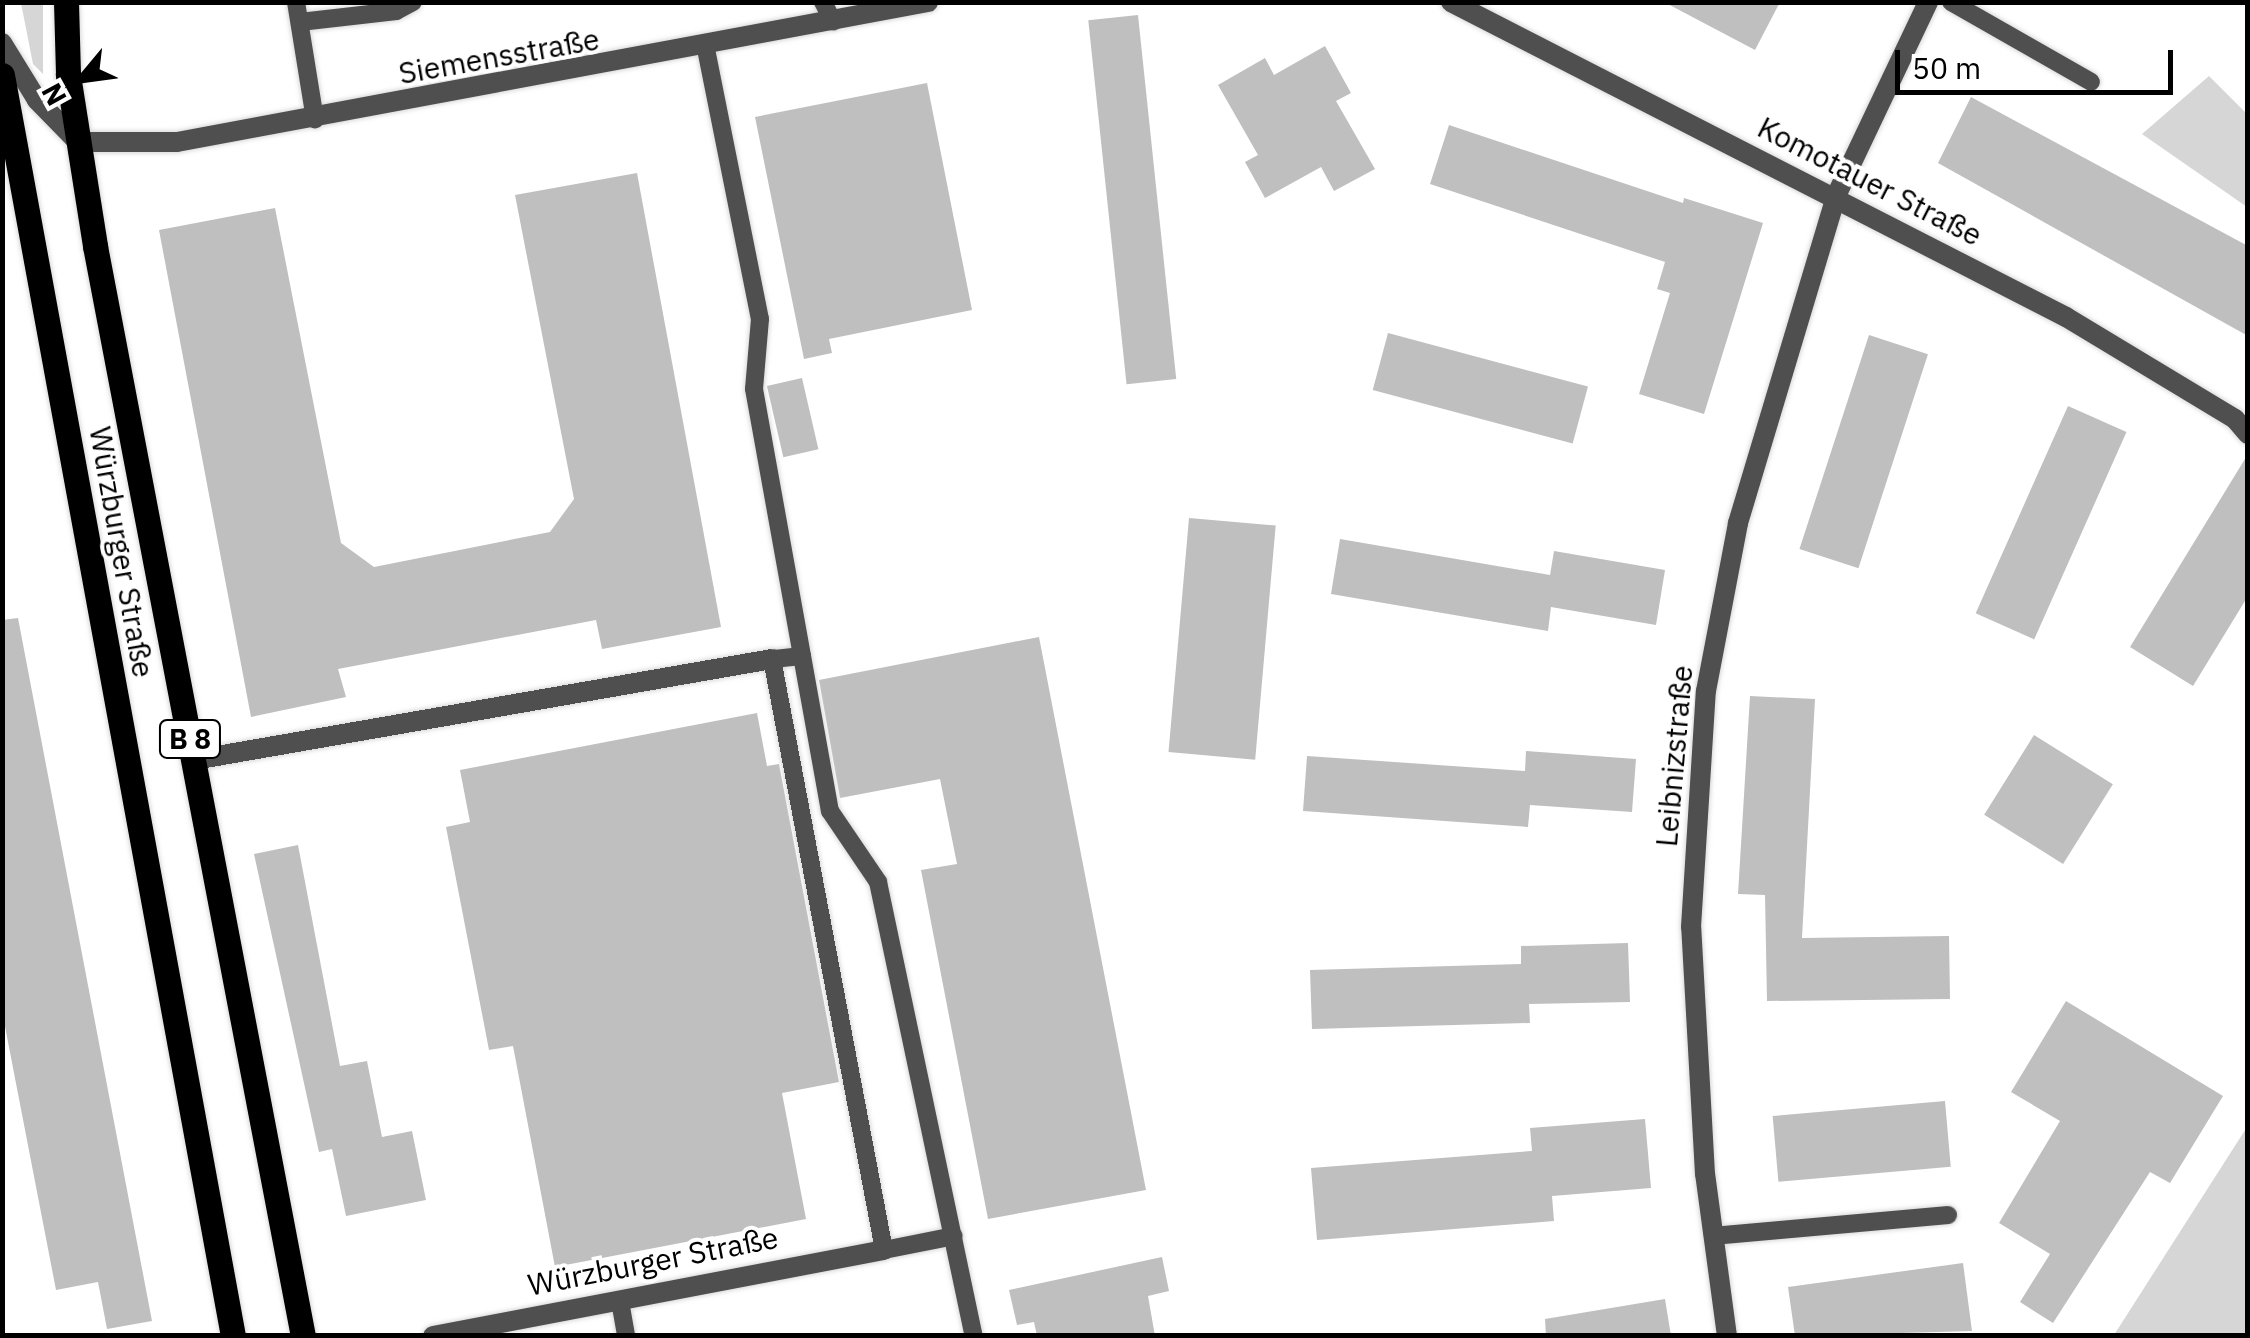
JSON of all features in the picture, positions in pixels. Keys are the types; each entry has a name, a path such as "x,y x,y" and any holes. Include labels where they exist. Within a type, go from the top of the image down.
{"main road":[{"name":"Würzburger Straße","path":"66,2 78,142 303,1336"},
{"name":"Würzburger Straße","path":"2,75 233,1336"}],"street":[{"name":"Siemensstraße","path":"78,142 177,142 706,48 928,2"},
{"name":"Komotauer Straße","path":"1451,2 2066,317 2235,418 2248,434"},
{"name":"Leibnizstraße","path":"1726,1336 1712,1236 1692,927 1706,692 1738,523 1836,196 1928,2"},
{"path":"2,44 36,100 78,142"},
{"path":"194,760 772,658"},
{"name":"Würzburger Straße","path":"433,1336 884,1250"}],"lane":[{"path":"296,2 314,119"},
{"path":"300,22 396,10 413,2"},
{"path":"823,2 833,22"},
{"path":"1951,2 2091,82"},
{"path":"706,48 760,319 754,389 830,811 878,882 974,1336"},
{"path":"802,656 772,658 884,1250 954,1236"},
{"path":"1712,1236 1948,1215"},
{"path":"620,1301 626,1336"}],"shaded area":[{"path":"21,3 43,3 43,74 33,64"},
{"path":"2209,76 2247,114 2247,207 2142,134"},
{"path":"2247,1127 2247,1335 2114,1335"}],"building":[{"path":"1664,2 1780,2 1755,50"},
{"path":"1138,15 1176,379 1127,384 1088,20"},
{"path":"1325,46 1351,93 1336,101 1375,169 1334,191 1321,167 1265,198 1245,162 1258,155 1218,85 1265,58 1274,75"},
{"path":"927,83 972,310 829,339 832,353 804,359 755,117"},
{"path":"1971,97 2248,246 2248,336 1938,163"},
{"path":"1449,125 1683,203 1684,198 1763,223 1704,414 1639,394 1670,293 1657,289 1665,262 1430,184"},
{"path":"637,173 721,627 602,649 596,620 338,669 346,697 251,717 159,230 275,208 341,543 374,567 550,532 574,499 515,195"},
{"path":"1388,333 1588,387 1573,444 1373,390"},
{"path":"1869,335 1928,354 1858,568 1799,549"},
{"path":"802,378 818,449 783,457 767,386"},
{"path":"2068,406 2126,432 2034,639 1976,613"},
{"path":"2248,454 2248,596 2193,686 2130,647"},
{"path":"1189,518 1276,526 1255,760 1169,752"},
{"path":"1340,539 1550,575 1554,551 1665,570 1656,625 1551,607 1548,631 1331,594"},
{"path":"18,618 152,1321 107,1329 98,1282 56,1290 2,1011 2,620"},
{"path":"1039,637 1146,1190 988,1219 921,870 957,864 940,779 840,798 819,680"},
{"path":"1750,696 1815,699 1802,938 1949,936 1950,999 1767,1001 1765,895 1738,894"},
{"path":"757,713 767,766 779,764 839,1082 782,1093 806,1219 555,1267 513,1046 489,1050 446,827 470,822 460,770"},
{"path":"2034,735 2113,784 2063,864 1984,815"},
{"path":"1526,751 1636,759 1632,812 1530,805 1528,827 1303,811 1307,756 1525,771"},
{"path":"298,845 340,1066 367,1061 382,1137 412,1131 426,1200 346,1216 332,1149 319,1152 254,854"},
{"path":"1628,943 1630,1002 1529,1004 1530,1023 1312,1029 1310,970 1521,964 1521,946"},
{"path":"2066,1001 2223,1096 2170,1183 2150,1172 2053,1323 2020,1302 2050,1254 1999,1223 2060,1121 2011,1092"},
{"path":"1945,1101 1951,1167 1778,1182 1773,1116"},
{"path":"1645,1119 1651,1188 1552,1196 1554,1221 1317,1240 1311,1168 1532,1151 1530,1128"},
{"path":"1162,1257 1169,1291 1148,1296 1155,1336 1037,1336 1034,1322 1017,1325 1009,1290"},
{"path":"1963,1263 1972,1331 1795,1336 1788,1287"},
{"path":"1665,1299 1671,1336 1546,1336 1545,1319"}]}
